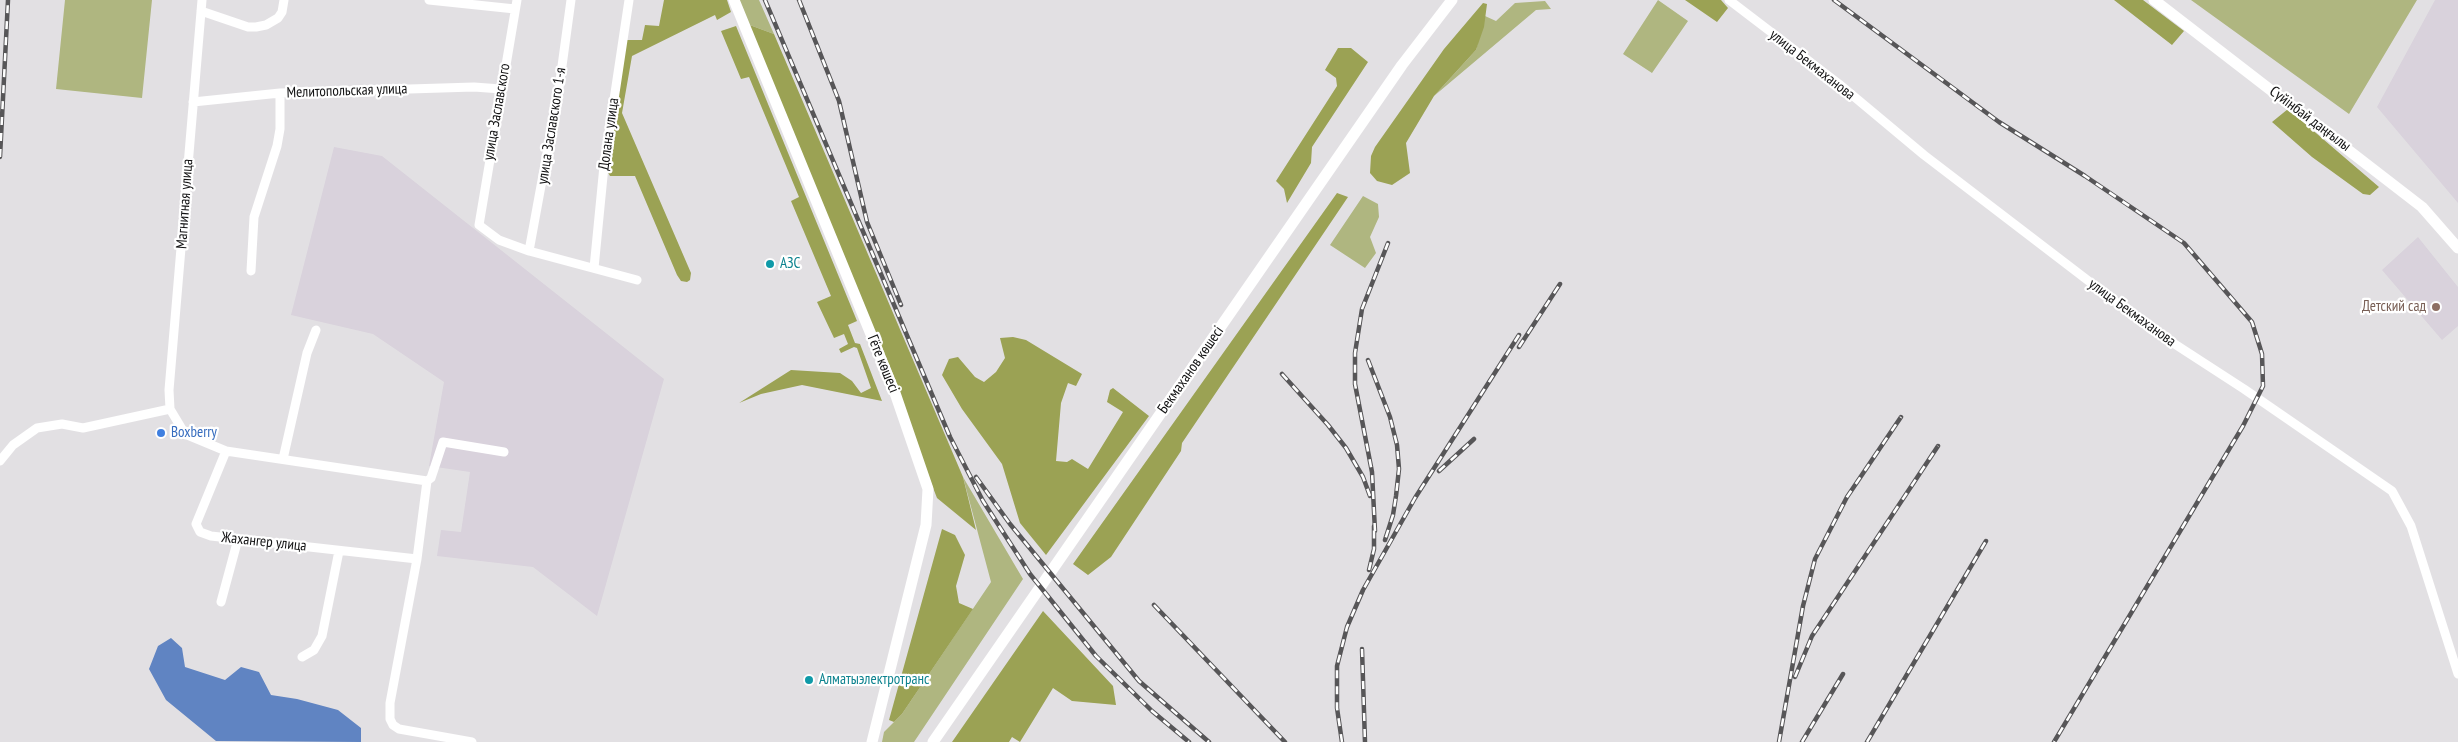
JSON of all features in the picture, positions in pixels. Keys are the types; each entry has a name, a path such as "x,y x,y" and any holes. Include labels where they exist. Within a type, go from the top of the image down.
{"main road":[{"name":"Гёте көшесі","path":"734,0 895,393 928,489 929,500 926,525 872,742"},
{"name":"Бекмаханов көшесі","path":"933,742 1402,65 1452,0"},
{"name":"Сүйінбай даңғылы","path":"2154,0 2407,194 2422,207 2458,248"}],"street":[{"name":"Магнитная улица","path":"170,409 169,390 202,0"},
{"path":"201,11 248,27 256,27 266,25 278,18 282,12 284,0"},
{"path":"429,0 516,4"},
{"name":"улица Заславского 1-я","path":"529,251 559,88 571,0"},
{"name":"Долана улица","path":"594,268 604,166 629,0"},
{"name":"улица Бекмаханова","path":"1728,0 1838,84 1924,155 2150,328 2244,389 2392,491 2411,526 2458,674"},
{"name":"улица Заславского","path":"516,4 479,224 499,240 529,251"},
{"name":"Мелитопольская улица","path":"193,102 280,92 474,87 501,89"},
{"path":"251,272 254,217 277,146 280,129 280,92"},
{"path":"529,251 565,263 594,268 636,280"},
{"path":"283,459 307,353 316,330"},
{"path":"0,461 13,445 38,428 62,424 83,428 170,409 185,434 226,450 427,481"},
{"path":"472,742 399,729 393,725 390,719 390,703 417,559 427,481 431,478 443,442 504,452"},
{"name":"Жахангер улица","path":"226,450 196,524 200,532 211,536 417,559"},
{"path":"222,602 238,539"},
{"path":"302,657 314,650 322,636 339,551"}],"shaded area":[{"path":"2435,0 2458,0 2458,203 2377,107"},
{"path":"334,147 382,156 664,379 597,616 533,567 437,556 441,530 461,532 470,472 429,466 444,382 373,334 291,315"},
{"name":"Детский сад","path":"2418,237 2458,287 2458,326 2442,340 2382,270"}],"green space":[{"path":"65,0 152,0 142,98 56,89"},
{"path":"664,0 727,0 731,12 717,20 715,15 632,56 622,113 691,273 690,280 687,282 681,281 677,275 635,176 610,176 602,161 626,40 642,40 645,25 659,26"},
{"path":"738,0 759,0 774,34 747,24"},
{"path":"1658,0 1688,21 1652,73 1623,54"},
{"path":"1685,0 1721,0 1728,8 1717,22"},
{"path":"2114,0 2143,0 2184,31 2172,45"},
{"path":"2191,0 2417,0 2349,114"},
{"path":"1545,1 1551,9 1536,10 1434,96 1476,50 1485,16 1496,21 1515,3"},
{"path":"1483,3 1487,4 1484,27 1476,50 1434,96 1406,143 1410,173 1392,185 1377,181 1370,173 1371,156 1375,147 1444,49"},
{"path":"747,24 774,34 963,477 976,530 937,498 857,292"},
{"path":"736,26 857,321 848,325 855,343 860,344 882,401 802,385 761,394 739,403 791,370 840,373 852,381 861,393 871,388 857,348 854,347 841,353 839,349 848,344 844,334 834,338 817,302 831,296 791,201 799,197 749,77 741,79 721,31"},
{"path":"1338,48 1351,48 1368,62 1312,147 1311,163 1287,203 1284,189 1276,181 1337,86 1336,78 1325,70"},
{"path":"2288,109 2379,187 2370,195 2363,194 2312,157 2272,122"},
{"path":"1337,193 1348,197 1182,443 1181,451 1111,557 1088,575 1073,564"},
{"path":"1363,196 1378,204 1379,217 1370,237 1376,253 1365,268 1330,245"},
{"path":"1013,337 1026,340 1082,374 1076,386 1068,383 1061,403 1056,461 1067,462 1072,459 1088,469 1123,412 1107,402 1110,390 1113,388 1149,416 1046,555 1020,523 1002,464 962,409 942,375 949,359 958,357 975,377 984,382 996,372 1005,358 1000,338"},
{"path":"963,477 1023,579 914,742 882,742 884,732 902,714 991,582"},
{"path":"942,529 955,535 965,555 956,586 959,603 973,609 902,714 894,722 889,720"},
{"path":"1043,611 1113,686 1116,705 1072,701 1053,688 1020,742 1012,737 1009,742 952,742"}],"water":[{"path":"171,638 182,648 185,667 225,680 241,667 259,672 271,695 297,699 338,710 361,728 361,742 216,741 166,700 149,669 158,646"}],"railway":[{"path":"0,157 8,0"},
{"path":"765,0 950,437 983,501 1030,574 1096,656 1152,711 1189,742"},
{"path":"799,0 839,101 867,222 901,305"},
{"path":"1834,0 1999,122 2085,176 2184,243 2252,322 2262,354 2263,386 2243,426 2054,742"},
{"path":"1375,531 1372,472 1355,384 1355,353 1362,309 1388,243"},
{"path":"1519,347 1560,284"},
{"path":"1342,742 1337,708 1337,666 1347,627 1363,590 1415,498 1519,335"},
{"path":"1368,360 1390,417 1397,445 1399,469 1396,496 1393,515 1385,540"},
{"path":"1282,374 1346,448 1363,477 1370,496"},
{"path":"1779,742 1803,606 1815,559 1847,497 1901,417"},
{"path":"1439,471 1474,439"},
{"path":"1795,677 1812,636 1938,446"},
{"path":"976,477 1010,524 1139,681 1209,742"},
{"path":"1369,570 1374,549 1374,526"},
{"path":"1867,742 1986,541"},
{"path":"1154,605 1285,742"},
{"path":"1362,649 1365,742"},
{"path":"1802,742 1843,674"}],"place":[{"name":"АЗС","path":"770,264"},
{"name":"Детский сад","path":"2436,307"},
{"name":"Boxberry","path":"161,433"},
{"name":"Алматыэлектротранс","path":"809,680"}]}
